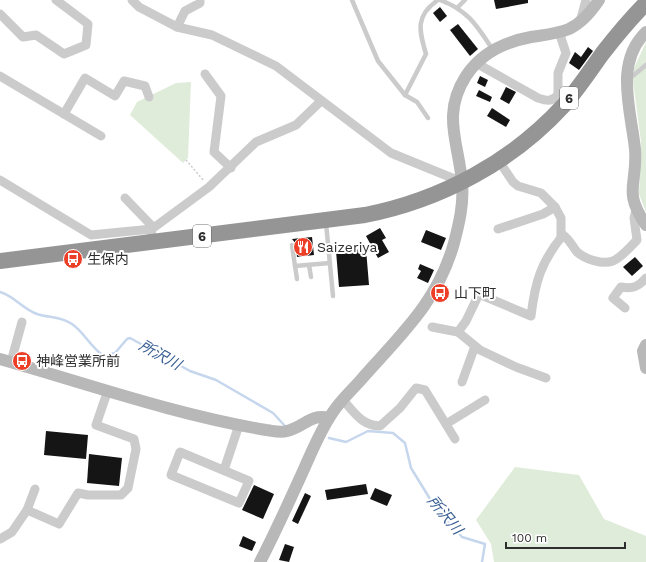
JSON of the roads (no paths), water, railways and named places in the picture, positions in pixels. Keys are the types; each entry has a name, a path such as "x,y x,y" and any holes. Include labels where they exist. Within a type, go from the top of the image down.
{"highway":[{"name":"6","path":"0,261 151,236 326,221 387,211 432,195 479,174 531,136 564,105 618,34 646,3"}],"street":[{"path":"0,14 23,37 36,35 64,54 86,45 88,24 56,0"},
{"path":"132,0 139,7 177,27 212,35 276,66 391,153 462,182"},
{"path":"177,27 185,12 200,4 200,0"},
{"path":"579,23 586,0"},
{"path":"260,562 329,418 343,400 414,321 430,298 446,266 459,220 463,192 452,127 452,119 459,89 476,63 493,50 515,40 559,32 579,23 589,14 599,0"},
{"path":"476,63 538,98 546,101 553,100 558,95 558,72 566,53 559,32"},
{"path":"646,32 640,38 630,56 626,81 635,151 631,192 636,210 646,225"},
{"path":"205,74 221,96 214,152 231,168"},
{"path":"0,76 101,136"},
{"path":"64,114 85,78 115,96 124,81 145,86 148,97"},
{"path":"0,180 91,235 151,236 231,168 256,142 296,126 321,101"},
{"path":"498,161 513,182 518,186 541,193 555,207 561,218 561,238"},
{"path":"125,198 151,225 151,236"},
{"path":"498,229 543,214 555,207"},
{"path":"458,332 466,321 479,294 531,316 534,290 548,254 563,235 570,240 577,252 591,261 612,261 624,253 637,240 634,218 636,210"},
{"path":"625,308 613,298 621,287 632,289 639,286 646,278"},
{"path":"22,322 5,360 178,411 239,425 279,432 295,428 318,416 329,418"},
{"path":"432,326 458,332 475,346 516,367 546,378"},
{"path":"646,345 643,351 646,368"},
{"path":"462,382 475,346"},
{"path":"343,400 362,421 369,426 380,426 400,408 416,388 425,390 455,439"},
{"path":"27,510 59,524 78,493 88,495 121,495 128,488 136,449 134,439 96,425 108,390"},
{"path":"446,424 485,400"},
{"path":"224,470 239,425"},
{"path":"180,452 224,470 249,481 239,503 171,475 180,452"},
{"path":"0,539 12,532 27,510 35,489"}],"lane":[{"path":"352,0 378,61 405,95 417,102 428,118"},
{"path":"405,95 426,54 419,31 426,8 439,0 457,8 473,20 493,50"},
{"path":"457,8 465,0"},
{"path":"626,81 646,65"},
{"path":"326,221 333,296"},
{"path":"292,245 297,279"},
{"path":"295,266 330,263"},
{"path":"309,265 311,277"}],"waterway":[{"name":"所沢川","path":"0,292 10,296 32,312 68,321 80,331 99,353 104,356 115,353 127,339 130,338 190,371 216,380 273,413 285,426"},
{"name":"所沢川","path":"329,438 346,442 368,431 393,433 405,443 411,468 435,507 462,537 485,544 482,562"}],"place":[{"name":"Saizeriya","path":"303,247"},
{"name":"生保内","path":"73,259"},
{"name":"山下町","path":"440,293"},
{"name":"神峰営業所前","path":"22,361"}]}
